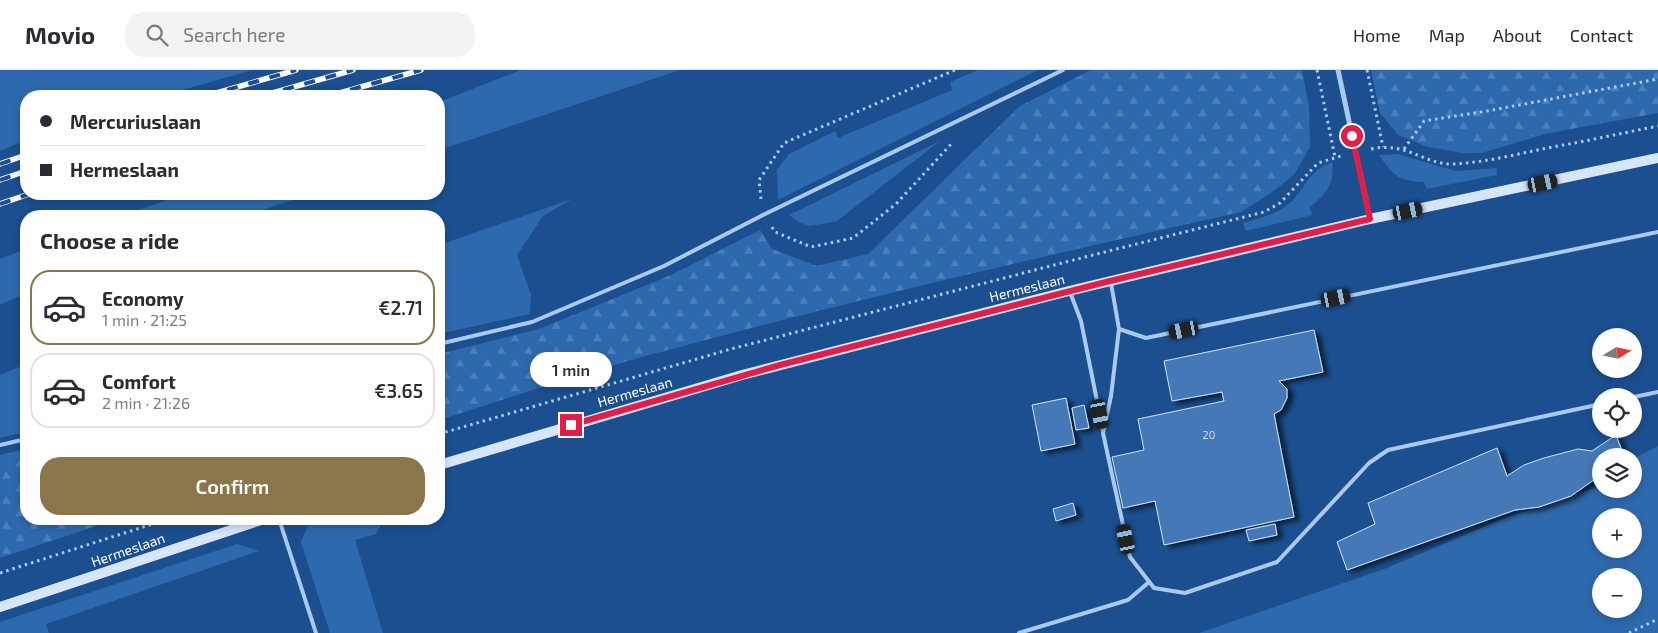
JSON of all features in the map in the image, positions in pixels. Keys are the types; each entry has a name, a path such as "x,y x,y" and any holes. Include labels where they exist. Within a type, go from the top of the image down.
{"street":[{"path":"1338,70 1370,219"},
{"name":"Hermeslaan","path":"445,463 742,375 1069,291 1370,219 1658,158"},
{"name":"Hermeslaan","path":"0,607 246,525"}],"lane":[{"path":"445,343 532,322 664,266 765,214 1063,70"},
{"path":"1120,329 1146,338 1658,232"},
{"path":"1103,433 1111,396 1120,329 1110,281"},
{"path":"1069,291 1081,322 1130,557 1154,588 1185,592 1277,562 1369,463 1388,450 1592,406"},
{"path":"1642,395 1658,392"},
{"path":"0,445 20,440"},
{"path":"281,525 316,633"},
{"path":"1018,633 1128,600 1149,582"}],"path":[{"path":"445,432 731,349 1264,212 1280,203 1318,163 1335,158 1317,70"},
{"path":"1367,70 1383,147 1404,149 1438,162 1454,164 1490,160 1658,126"},
{"path":"1404,149 1424,121 1658,79"},
{"path":"1085,257 1087,263"},
{"path":"0,573 149,525"},
{"path":"1629,633 1658,619"}],"green space":[{"path":"0,70 252,70 183,90 20,90 20,143 0,151"},
{"path":"521,70 680,70 445,148 445,100"},
{"path":"978,70 1038,70 778,200 777,170 789,154 835,131 838,138 952,90 950,82"},
{"path":"1091,70 1302,70 1309,106 1310,147 1294,175 1268,195 1241,212 940,281 716,337 591,372 445,418 445,352 539,329 671,275 760,230 772,249 817,266 868,254 1020,106"},
{"path":"1371,70 1658,70 1658,113 1473,147 1428,147 1398,135 1380,113"},
{"path":"1552,132 1482,153 1462,153 1429,147 1473,147"},
{"path":"940,141 837,221 810,226 800,223 789,215"},
{"path":"1397,154 1456,171 1497,168 1497,175 1427,189 1424,182 1402,179 1397,176 1379,155"},
{"path":"1332,162 1331,182 1321,198 1310,207 1312,215 1246,231 1243,223 1270,215 1288,205 1318,169"},
{"path":"572,199 543,216 517,255 531,295 530,314 445,333 445,243"},
{"path":"167,200 292,200 263,210 138,210"},
{"path":"20,251 20,296 0,305 0,259"},
{"path":"20,367 20,433 0,438 0,375"},
{"path":"1658,446 1658,633 1199,633 1387,568 1502,519 1592,489 1592,498 1642,498 1642,454"},
{"path":"20,450 20,525 99,525 0,558 0,455"},
{"path":"308,525 379,525 376,534 355,540 383,633 330,633 301,542"},
{"path":"237,544 259,551 46,624 49,633 0,633 0,622"}],"building":[{"path":"1314,330 1323,372 1279,381 1287,389 1287,398 1281,410 1274,414 1294,517 1164,545 1155,501 1123,508 1112,457 1144,450 1138,419 1224,401 1222,392 1172,401 1164,361"},
{"path":"1066,398 1075,444 1041,451 1032,405"},
{"path":"1084,405 1089,428 1076,430 1072,408"},
{"path":"1612,438 1617,438 1621,448 1596,448"},
{"path":"1497,448 1507,476 1524,465 1578,449 1592,451 1592,481 1571,496 1539,507 1515,510 1347,570 1337,542 1375,524 1368,503"},
{"path":"1073,503 1076,515 1056,521 1053,509"},
{"path":"1275,524 1277,535 1249,541 1246,530"}],"railway":[{"path":"227,90 296,70"},
{"path":"283,90 353,70"},
{"path":"350,90 421,70"},
{"path":"0,164 20,157"},
{"path":"0,180 20,173"},
{"path":"0,204 20,197"}],"route":[{"path":"571,425 780,365 1110,281 1370,219 1352,136"}]}
